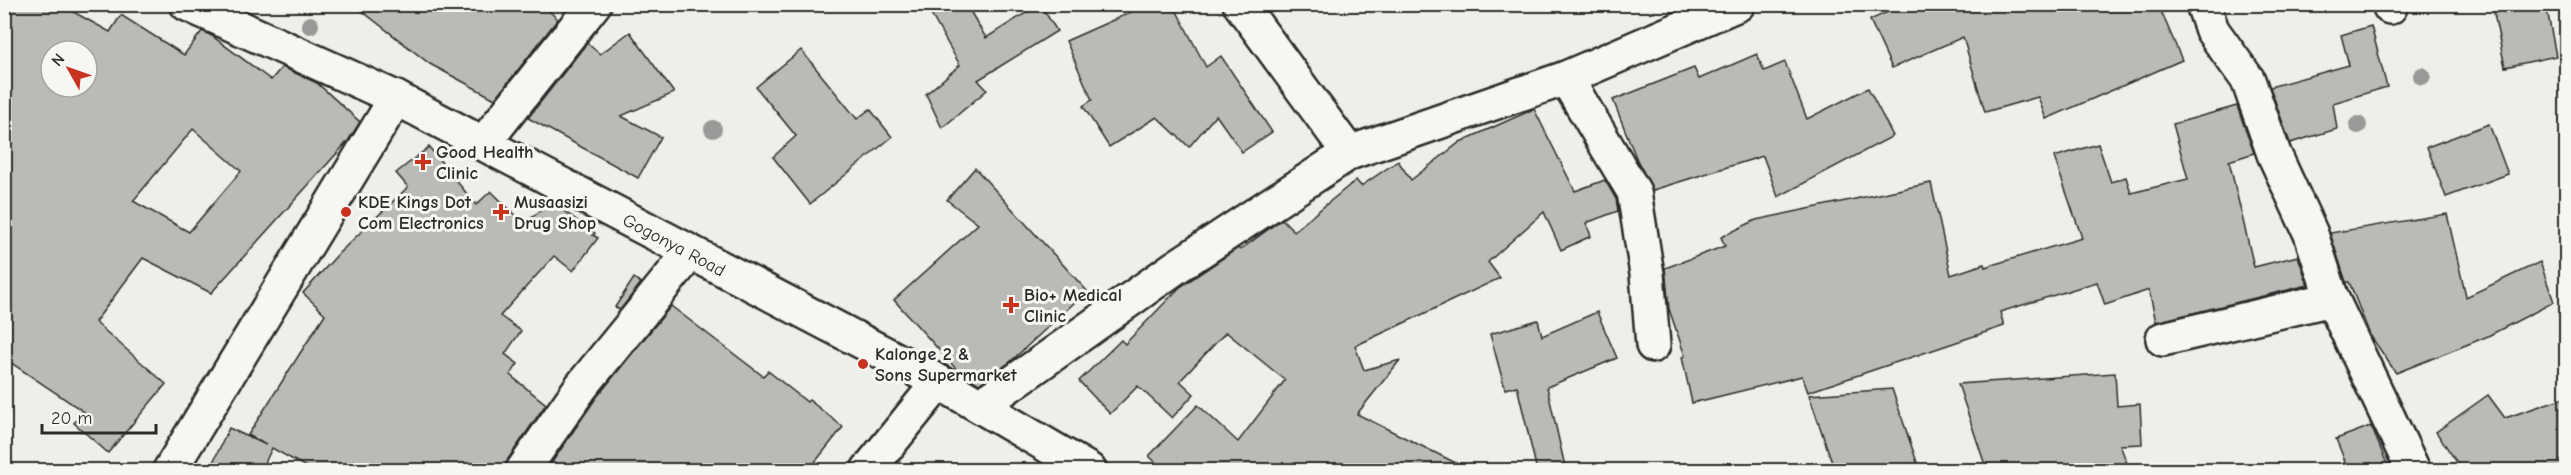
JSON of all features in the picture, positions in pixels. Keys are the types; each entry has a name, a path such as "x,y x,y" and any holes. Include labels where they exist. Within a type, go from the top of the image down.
{"street":[{"name":"Gogonya Road","path":"187,4 396,98 939,382 1089,471"},
{"path":"483,144 594,4"},
{"path":"1240,4 1349,153"},
{"path":"980,406 1176,267 1349,153 1566,78 1738,4"},
{"path":"2203,4 2212,30 2248,80 2274,154 2311,234 2332,299 2413,471"},
{"path":"1566,78 1634,192 1647,274 1653,345"},
{"path":"170,471 396,98"},
{"path":"523,471 581,387 690,253"},
{"path":"2163,339 2332,299"},
{"path":"868,471 939,382"}],"building":[{"path":"4,4 59,4 110,32 121,15 184,55 202,31 271,80 282,67 317,83 360,122 348,141 211,293 143,258 95,322 166,384 108,453 74,423 84,412 4,358","holes":["193,129 241,171 189,232 133,201"]},
{"path":"353,4 541,4 558,19 495,99 430,64"},
{"path":"925,4 966,4 986,38 1040,4 1057,31 978,80 987,90 942,128 926,94 960,65"},
{"path":"1149,4 1173,4 1206,67 1221,56 1272,132 1242,152 1216,115 1189,147 1157,117 1109,147 1083,106 1092,100 1066,41"},
{"path":"1905,4 2158,4 2182,60 2046,119 2038,97 1985,112 1963,37 1892,68 1870,20"},
{"path":"2492,4 2546,4 2556,56 2505,67"},
{"path":"2371,26 2387,87 2333,103 2337,129 2290,143 2270,87 2349,65 2341,35"},
{"path":"630,32 674,93 621,116 661,137 638,178 528,118 587,43 600,54"},
{"path":"801,50 857,119 870,109 892,137 810,204 773,157 796,136 756,87"},
{"path":"1757,54 1764,71 1785,62 1807,119 1868,88 1893,136 1778,197 1763,156 1653,190 1637,160 1613,100 1694,68 1699,79"},
{"path":"2237,106 2254,153 2229,161 2254,267 2298,256 2308,285 2156,322 2149,290 2105,305 2097,282 2000,312 2004,326 1808,392 1802,376 1692,403 1682,357 1685,356 1669,309 1665,268 1725,246 1721,237 1756,220 1931,183 1951,275 1984,264 1985,267 2082,238 2054,157 2098,144 2111,182 2126,177 2131,193 2188,179 2173,124"},
{"path":"1534,109 1575,191 1605,180 1616,199 1618,211 1586,223 1591,236 1561,250 1544,212 1488,262 1500,278 1355,346 1364,370 1400,360 1357,414 1472,471 1165,471 1149,456 1198,405 1238,442 1285,380 1226,332 1180,381 1194,394 1172,418 1138,386 1110,414 1079,381 1121,340 1125,344 1179,288 1238,248 1240,250 1282,219 1294,231 1356,180 1361,186 1398,161 1411,180 1460,142"},
{"path":"2489,124 2508,174 2446,197 2427,147"},
{"path":"429,147 476,205 491,191 524,224 551,202 595,233 593,235 598,238 573,271 554,256 500,316 521,331 505,354 518,364 510,375 546,404 508,459 505,471 313,471 272,448 261,471 209,471 229,428 266,445 248,435 325,314 303,293 339,253 408,187 396,173"},
{"path":"975,168 1087,291 1010,362 979,384 958,371 894,300 978,224 947,200"},
{"path":"2447,214 2466,297 2540,262 2554,302 2486,337 2396,373 2370,335 2349,282 2346,282 2330,233"},
{"path":"634,278 641,283 620,310 615,307"},
{"path":"671,306 763,376 768,371 843,427 808,471 546,471 596,398"},
{"path":"1597,312 1617,358 1547,387 1566,471 1537,471 1517,386 1505,389 1490,334 1538,320 1542,336"},
{"path":"2115,373 2117,406 2140,404 2142,444 2120,445 2130,471 1987,471 1958,384"},
{"path":"1892,389 1920,471 1835,471 1809,395"},
{"path":"2488,395 2505,418 2566,397 2566,471 2463,471 2436,432"},
{"path":"2371,426 2390,471 2349,471 2336,439"}],"place":[{"name":"Good Health Clinic","path":"423,162"},
{"name":"KDE Kings Dot Com Electronics","path":"346,212"},
{"name":"Musaasizi Drug Shop","path":"501,212"},
{"name":"Bio+ Medical Clinic","path":"1011,305"},
{"name":"Kalonge 2 & Sons Supermarket","path":"863,364"}]}
